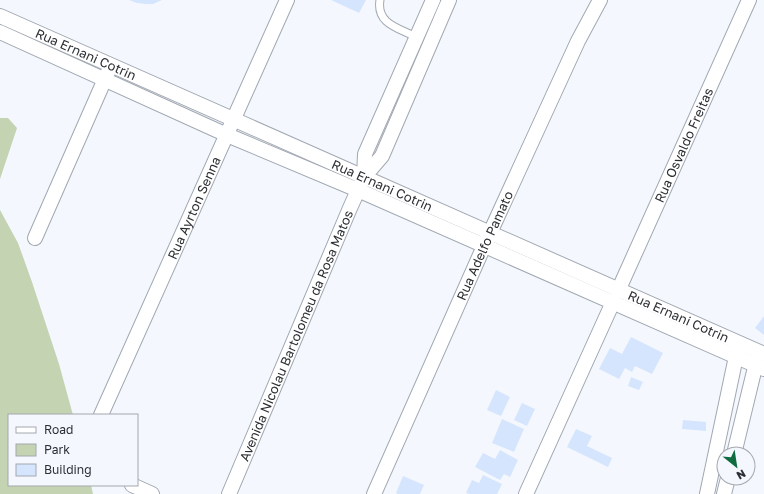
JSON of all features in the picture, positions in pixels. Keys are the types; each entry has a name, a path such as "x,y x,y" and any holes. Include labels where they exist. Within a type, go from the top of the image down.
{"street":[{"name":"Rua Ayrton Senna","path":"101,414 287,0"},
{"name":"Avenida Nicolau Bartolomeu da Rosa Matos","path":"361,184 365,154 433,0"},
{"name":"Avenida Nicolau Bartolomeu da Rosa Matos","path":"229,494 361,184 382,156 449,0"},
{"name":"Rua Adelfo Pamato","path":"374,494 487,239 578,41 600,0"},
{"name":"Rua Osvaldo Freitas","path":"526,494 748,0"},
{"name":"Rua Ernani Cotrin","path":"0,16 234,120 361,184 760,360"},
{"path":"16,39 22,26"},
{"name":"Rua Ernani Cotrin","path":"0,32 227,135 361,184"},
{"path":"35,238 111,66"},
{"path":"722,446 737,350"},
{"path":"736,446 760,360"},
{"path":"707,494 716,477"},
{"path":"134,486 152,494"}],"lane":[{"path":"380,0 380,15 384,20 416,37"}],"green space":[{"path":"0,118 8,118 17,128 0,179"},
{"path":"0,210 18,243 32,282 59,364 73,414 8,414 8,486 91,486 93,494 0,494"}],"building":[{"path":"129,0 162,0 153,4 146,4"},
{"path":"331,0 366,0 359,13"},
{"path":"764,316 764,335 755,328"},
{"path":"631,337 663,353 652,374 635,366 632,372 625,368 619,379 599,369 610,348 622,354"},
{"path":"631,377 643,382 639,390 628,386"},
{"path":"496,390 510,397 501,416 487,410"},
{"path":"522,403 535,409 527,426 514,420"},
{"path":"502,419 524,429 514,452 492,443"},
{"path":"683,420 706,422 706,431 682,429"},
{"path":"576,429 592,436 587,446 612,458 608,467 567,447"},
{"path":"500,450 518,460 510,477 504,474 500,480 475,467 483,453 495,459"},
{"path":"483,475 502,484 497,494 466,493 472,480 479,483"},
{"path":"403,476 424,485 420,494 396,493"}]}
